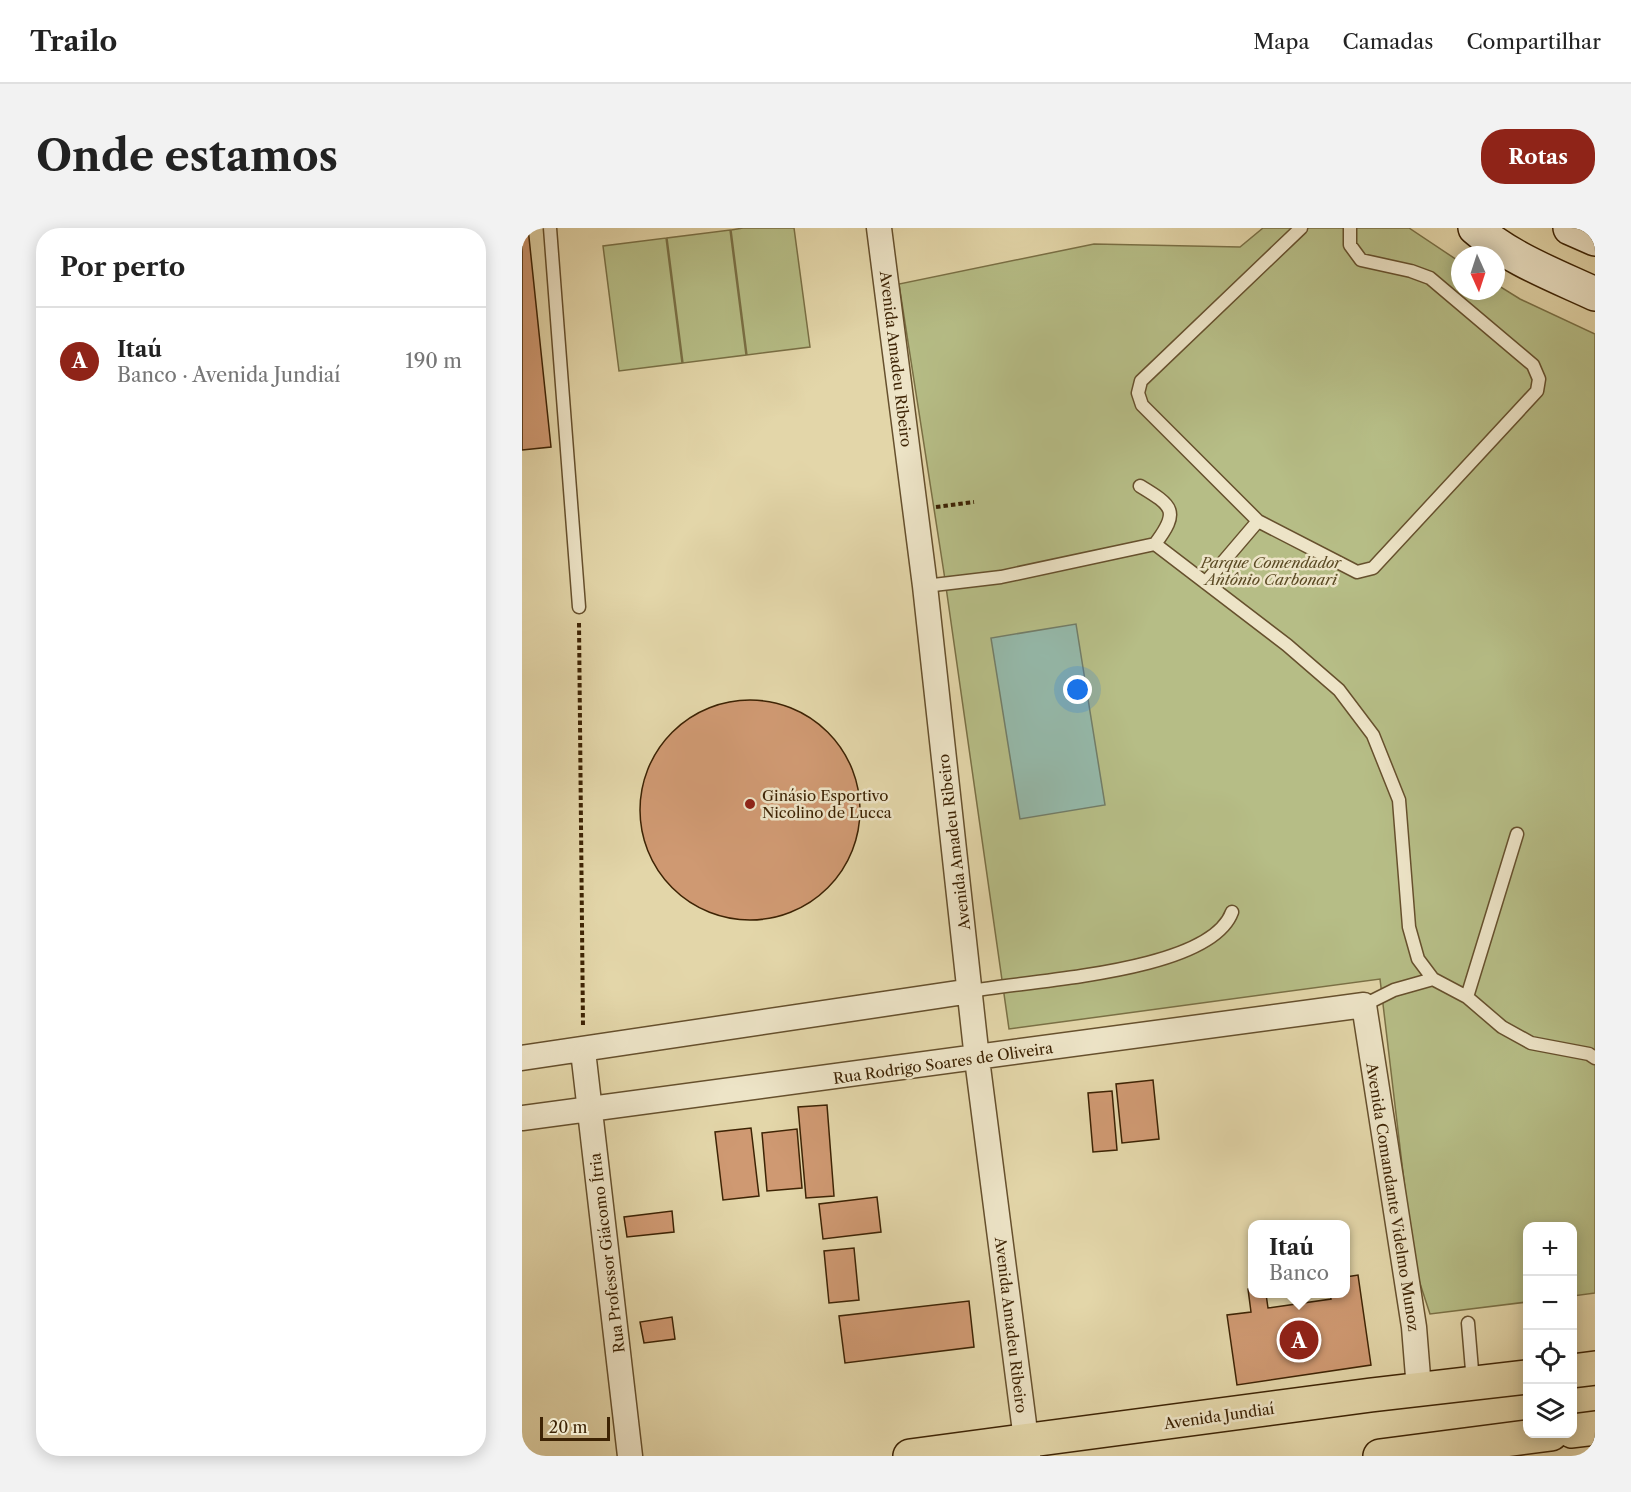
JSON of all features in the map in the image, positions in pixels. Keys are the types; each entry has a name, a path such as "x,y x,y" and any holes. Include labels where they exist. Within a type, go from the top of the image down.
{"main road":[{"path":"1475,228 1486,238 1534,266 1595,294"},
{"path":"1570,228 1595,239"},
{"path":"1577,1370 1595,1368"},
{"name":"Avenida Jundiaí","path":"910,1456 1027,1449 1419,1389 1523,1377"},
{"path":"1577,1430 1595,1428"},
{"path":"1380,1456 1479,1450 1542,1438"}],"street":[{"name":"Avenida Amadeu Ribeiro","path":"879,228 925,586 977,1059 1027,1449"},
{"path":"522,1058 583,1051 971,991"},
{"name":"Rua Rodrigo Soares de Oliveira","path":"522,1118 977,1059 1364,1005"},
{"name":"Avenida Comandante Videlmo Munoz","path":"1364,1005 1414,1327 1419,1389"},
{"name":"Rua Professor Giácomo Ítria","path":"583,1051 630,1456"}],"lane":[{"path":"550,228 579,607"},
{"path":"1301,228 1141,381 1138,393 1142,405 1258,521 1352,571 1374,567 1537,391 1539,379 1533,364 1430,278 1412,271 1361,260 1350,245 1350,228"},
{"path":"925,586 1001,577 1155,544 1170,524 1170,510 1162,499 1140,486"},
{"path":"1206,582 1258,521"},
{"path":"1155,544 1287,645 1339,690 1373,735 1399,800 1409,927 1418,959 1433,979 1467,997 1502,1027 1531,1043 1589,1054 1595,1058"},
{"path":"1467,997 1517,834"},
{"path":"971,991 1140,967 1213,937 1228,922 1232,912"},
{"path":"1364,1005 1394,990 1433,979"},
{"path":"1468,1323 1473,1383"}],"path":[{"path":"915,510 974,502"},
{"path":"579,607 583,1051"}],"green space":[{"path":"794,228 810,347 747,355 731,230"},
{"name":"Parque Comendador Antônio Carbonari","path":"1263,228 1409,228 1451,256 1451,300 1505,300 1505,290 1595,334 1595,1293 1577,1295 1577,1222 1523,1222 1523,1302 1430,1314 1414,1265 1380,979 1009,1029 944,573 899,284 1094,244 1240,247"},
{"path":"730,230 746,355 683,363 667,238"},
{"path":"666,238 682,363 619,371 603,246"}],"shaded area":[{"path":"1076,624 1105,805 1020,819 991,638"}],"building":[{"path":"522,228 528,228 551,447 522,450"},
{"name":"Ginásio Esportivo Nicolino de Lucca","path":"750,700 771,702 802,713 828,732 847,758 858,789 860,810 858,831 847,862 828,888 802,907 771,918 750,920 729,918 698,907 672,888 653,862 642,831 640,810 642,789 653,758 672,732 698,713 729,702"},
{"path":"1153,1080 1159,1139 1122,1143 1116,1084"},
{"path":"1112,1091 1117,1150 1093,1152 1088,1093"},
{"path":"827,1105 834,1196 806,1198 798,1107"},
{"path":"751,1128 759,1196 723,1200 715,1132"},
{"path":"797,1129 802,1188 767,1191 762,1133"},
{"path":"877,1197 881,1232 823,1239 819,1204"},
{"path":"672,1211 674,1232 627,1237 624,1217"},
{"path":"854,1248 859,1300 829,1303 824,1251"},
{"path":"1358,1275 1371,1365 1237,1385 1227,1315 1251,1312 1249,1298 1267,1298 1268,1308 1331,1298 1350,1298 1350,1276"},
{"path":"969,1301 974,1347 845,1363 839,1316"},
{"path":"672,1317 675,1339 644,1343 640,1322"}],"place":[{"name":"Ginásio Esportivo Nicolino de Lucca","path":"750,804"},
{"name":"Itaú","path":"1299,1340"}]}
